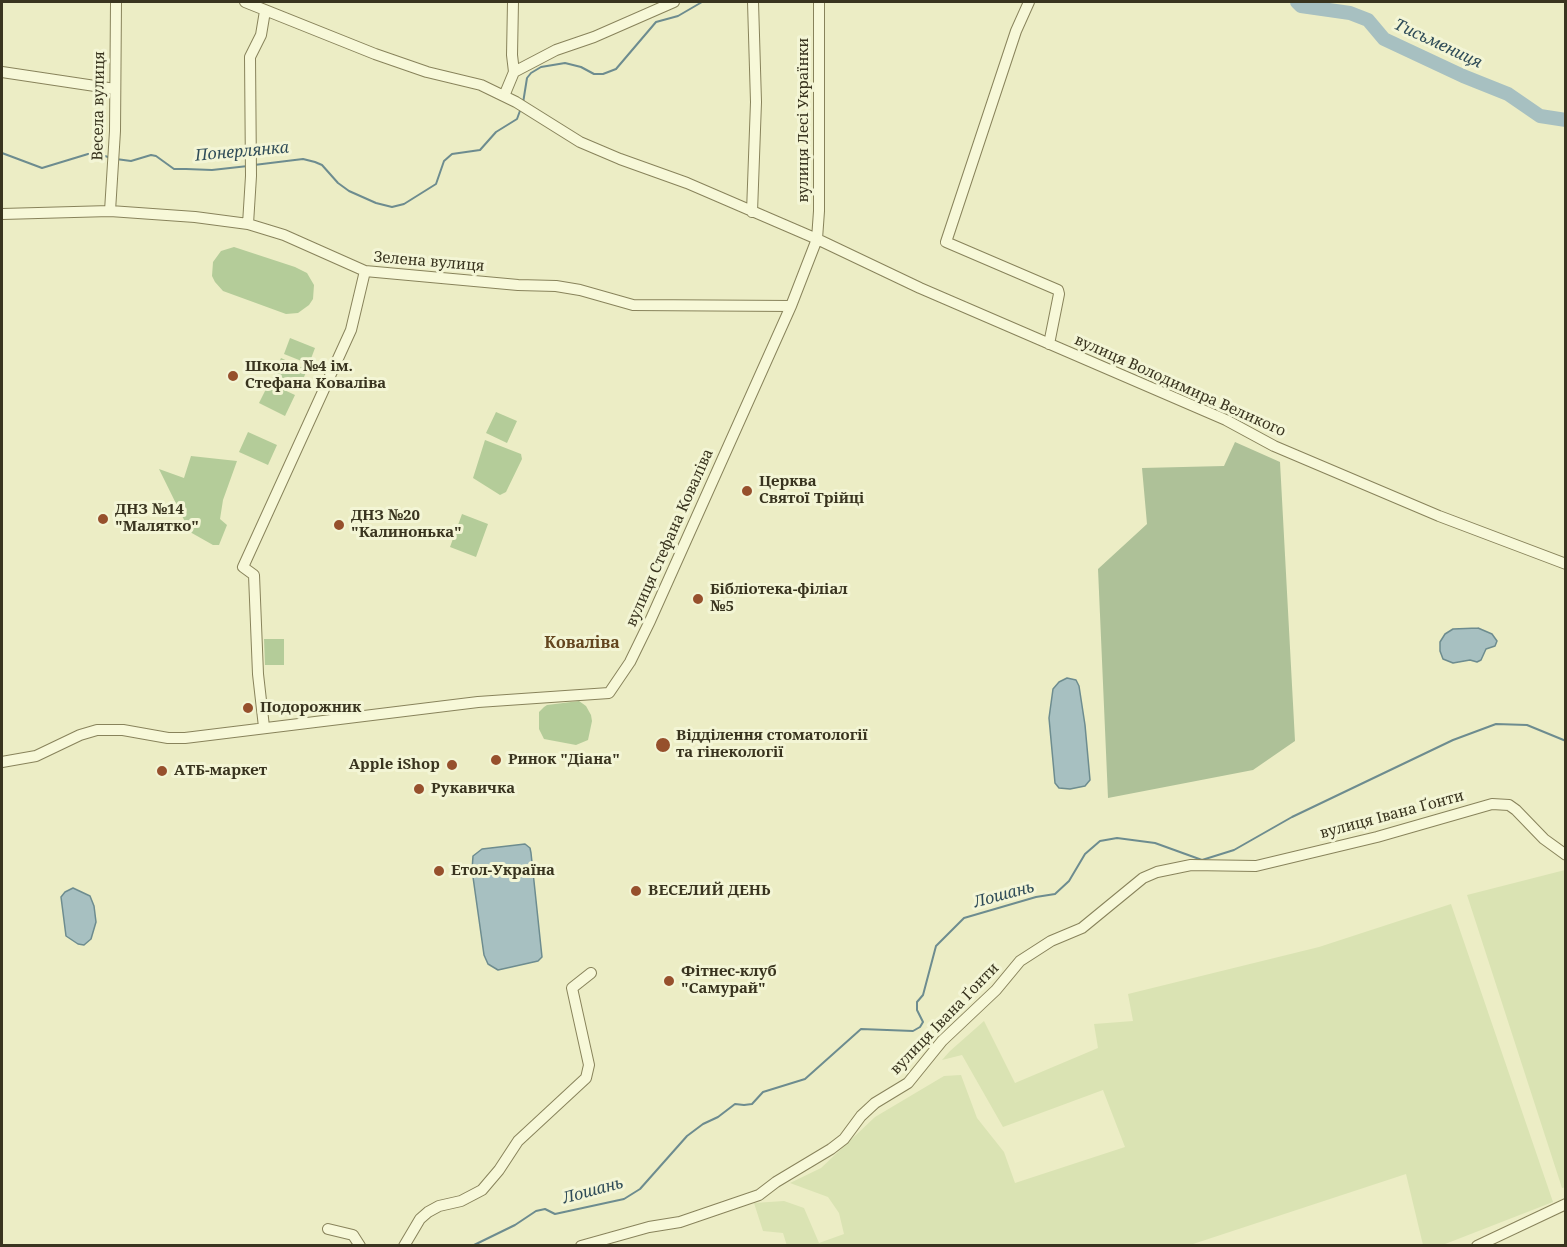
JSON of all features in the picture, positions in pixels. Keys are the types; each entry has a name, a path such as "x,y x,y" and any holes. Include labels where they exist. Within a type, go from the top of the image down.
{"street":[{"name":"Весела вулиця","path":"110,211 114,152 116,2"},
{"name":"вулиця Володимира Великого","path":"245,2 375,54 428,72 481,85 516,102 580,142 687,183 817,239 920,288 1226,420 1274,446 1439,516 1566,564"},
{"path":"504,96 514,72 513,2"},
{"path":"514,72 556,50 594,37 674,2"},
{"path":"752,212 756,102 753,2"},
{"name":"вулиця Лесі Українки","path":"817,239 819,2"},
{"path":"1029,2 946,242 1055,287 1059,294 1048,344"},
{"path":"248,224 251,176 250,57 261,35 265,11"},
{"path":"2,72 115,89"},
{"name":"Зелена вулиця","path":"2,214 110,211 195,217 248,224 284,235 365,272 556,286 633,304 790,306"},
{"name":"вулиця Стефана Коваліва","path":"2,762 36,756 80,735 97,730 123,730 168,738 185,738 478,702 609,693 630,662 650,621 790,306 817,239"},
{"path":"264,727 258,674 254,575 243,567 351,330 365,272"},
{"name":"вулиця Івана Ґонти","path":"581,1245 649,1227 680,1222 759,1195 776,1182 831,1149 844,1139 861,1116 875,1103 908,1083 942,1041 996,990 1020,961 1052,941 1082,928 1143,878 1157,872 1191,865 1256,867 1377,837 1492,804 1509,805 1544,839 1566,855"},
{"path":"404,1245 420,1219 428,1212 439,1206 461,1201 482,1190 518,1142 586,1078 589,1065 572,988 591,973"},
{"path":"1477,1245 1566,1204"},
{"path":"328,1229 352,1235 360,1245"}],"green space":[{"path":"234,247 307,273 314,285 313,299 309,305 298,313 286,314 223,291 212,276 213,262 221,251"},
{"path":"290,338 315,348 309,364 284,354"},
{"path":"281,358 307,370 298,391 272,379"},
{"path":"269,383 295,395 285,416 259,403"},
{"path":"496,412 517,421 507,443 486,433"},
{"path":"248,432 277,445 268,465 239,452"},
{"path":"485,440 521,454 522,459 506,492 500,495 473,478"},
{"path":"1235,442 1280,462 1295,741 1253,770 1108,798 1098,569 1147,524 1142,468 1224,466"},
{"path":"191,456 237,461 223,500 220,519 227,525 219,545 213,545 190,532 159,469 184,478"},
{"path":"462,514 488,524 476,557 450,547"},
{"path":"264,639 284,639 284,665 265,665"},
{"path":"579,701 586,706 591,715 588,740 576,745 544,739 539,729 539,712 547,705"},
{"path":"1565,870 1566,1187 1562,1188 1467,895"},
{"path":"1451,904 1553,1202 1440,1246 1423,1245 1406,1174 1190,1245 787,1246 783,1233 763,1231 754,1203 784,1201 804,1208 819,1243 844,1234 839,1213 828,1197 790,1183 821,1168 875,1117 944,1076 961,1075 977,1118 1004,1152 1015,1183 1125,1147 1103,1090 1003,1127 962,1055 942,1060 984,1021 1015,1083 1098,1048 1094,1024 1133,1021 1128,994 1319,947"}],"water":[{"path":"1478,628 1492,634 1497,641 1495,646 1486,649 1481,660 1453,663 1443,659 1440,642 1445,634 1453,629"},
{"path":"1067,678 1076,680 1079,686 1090,780 1085,786 1070,789 1059,788 1055,783 1049,718 1053,689"},
{"path":"525,844 530,848 531,853 542,957 538,961 498,970 488,964 484,955 472,870 473,856 482,849"},
{"path":"73,888 90,896 94,906 96,922 91,939 84,945 66,936 61,897"}],"waterway":[{"name":"Понерлянка","path":"523,103 527,78 541,67 565,63 581,67 594,74 603,74 616,69 656,22 678,16 702,2"},
{"name":"Тисьмениця","path":"1297,2 1301,6 1350,13 1368,20 1384,39 1508,94 1540,116 1566,120"},
{"name":"Понерлянка","path":"254,165 303,159 315,162 322,165 338,183 349,191 376,203 392,207 404,204 436,184 444,161 452,154 480,150 496,132 517,119 521,108"},
{"name":"Понерлянка","path":"2,153 42,168 88,154 99,154 111,158"},
{"name":"Понерлянка","path":"116,159 131,161 151,155 174,169 212,170 248,166"},
{"name":"Лошань","path":"472,1246 515,1225 536,1211 545,1209 555,1214 624,1199 640,1189 687,1136 703,1124 718,1117 735,1104 752,1104 763,1092 805,1079 861,1029 913,1031 920,1027 923,1022 917,1010 917,1002 923,995 936,946 964,918 1036,897 1055,894 1069,881 1085,854 1100,841 1117,838 1155,843 1202,860 1234,850 1292,817 1453,740 1496,724 1527,725 1566,741"}],"place":[{"name":"Школа №4 ім. Стефана Коваліва","path":"233,376"},
{"name":"Церква Святої Трійці","path":"747,491"},
{"name":"ДНЗ №14 \"Малятко\"","path":"103,519"},
{"name":"ДНЗ №20 \"Калинонька\"","path":"339,525"},
{"name":"Бібліотека-філіал №5","path":"698,599"},
{"name":"Подорожник","path":"248,708"},
{"name":"Відділення стоматології та гінекології","path":"663,745"},
{"name":"Ринок \"Діана\"","path":"496,760"},
{"name":"Apple iShop","path":"452,765"},
{"name":"АТБ-маркет","path":"162,771"},
{"name":"Рукавичка","path":"419,789"},
{"name":"Етол-Україна","path":"439,871"},
{"name":"ВЕСЕЛИЙ ДЕНЬ","path":"636,891"},
{"name":"Фітнес-клуб \"Самурай\"","path":"669,981"}],"district":[{"name":"Коваліва","path":"582,643"}]}
